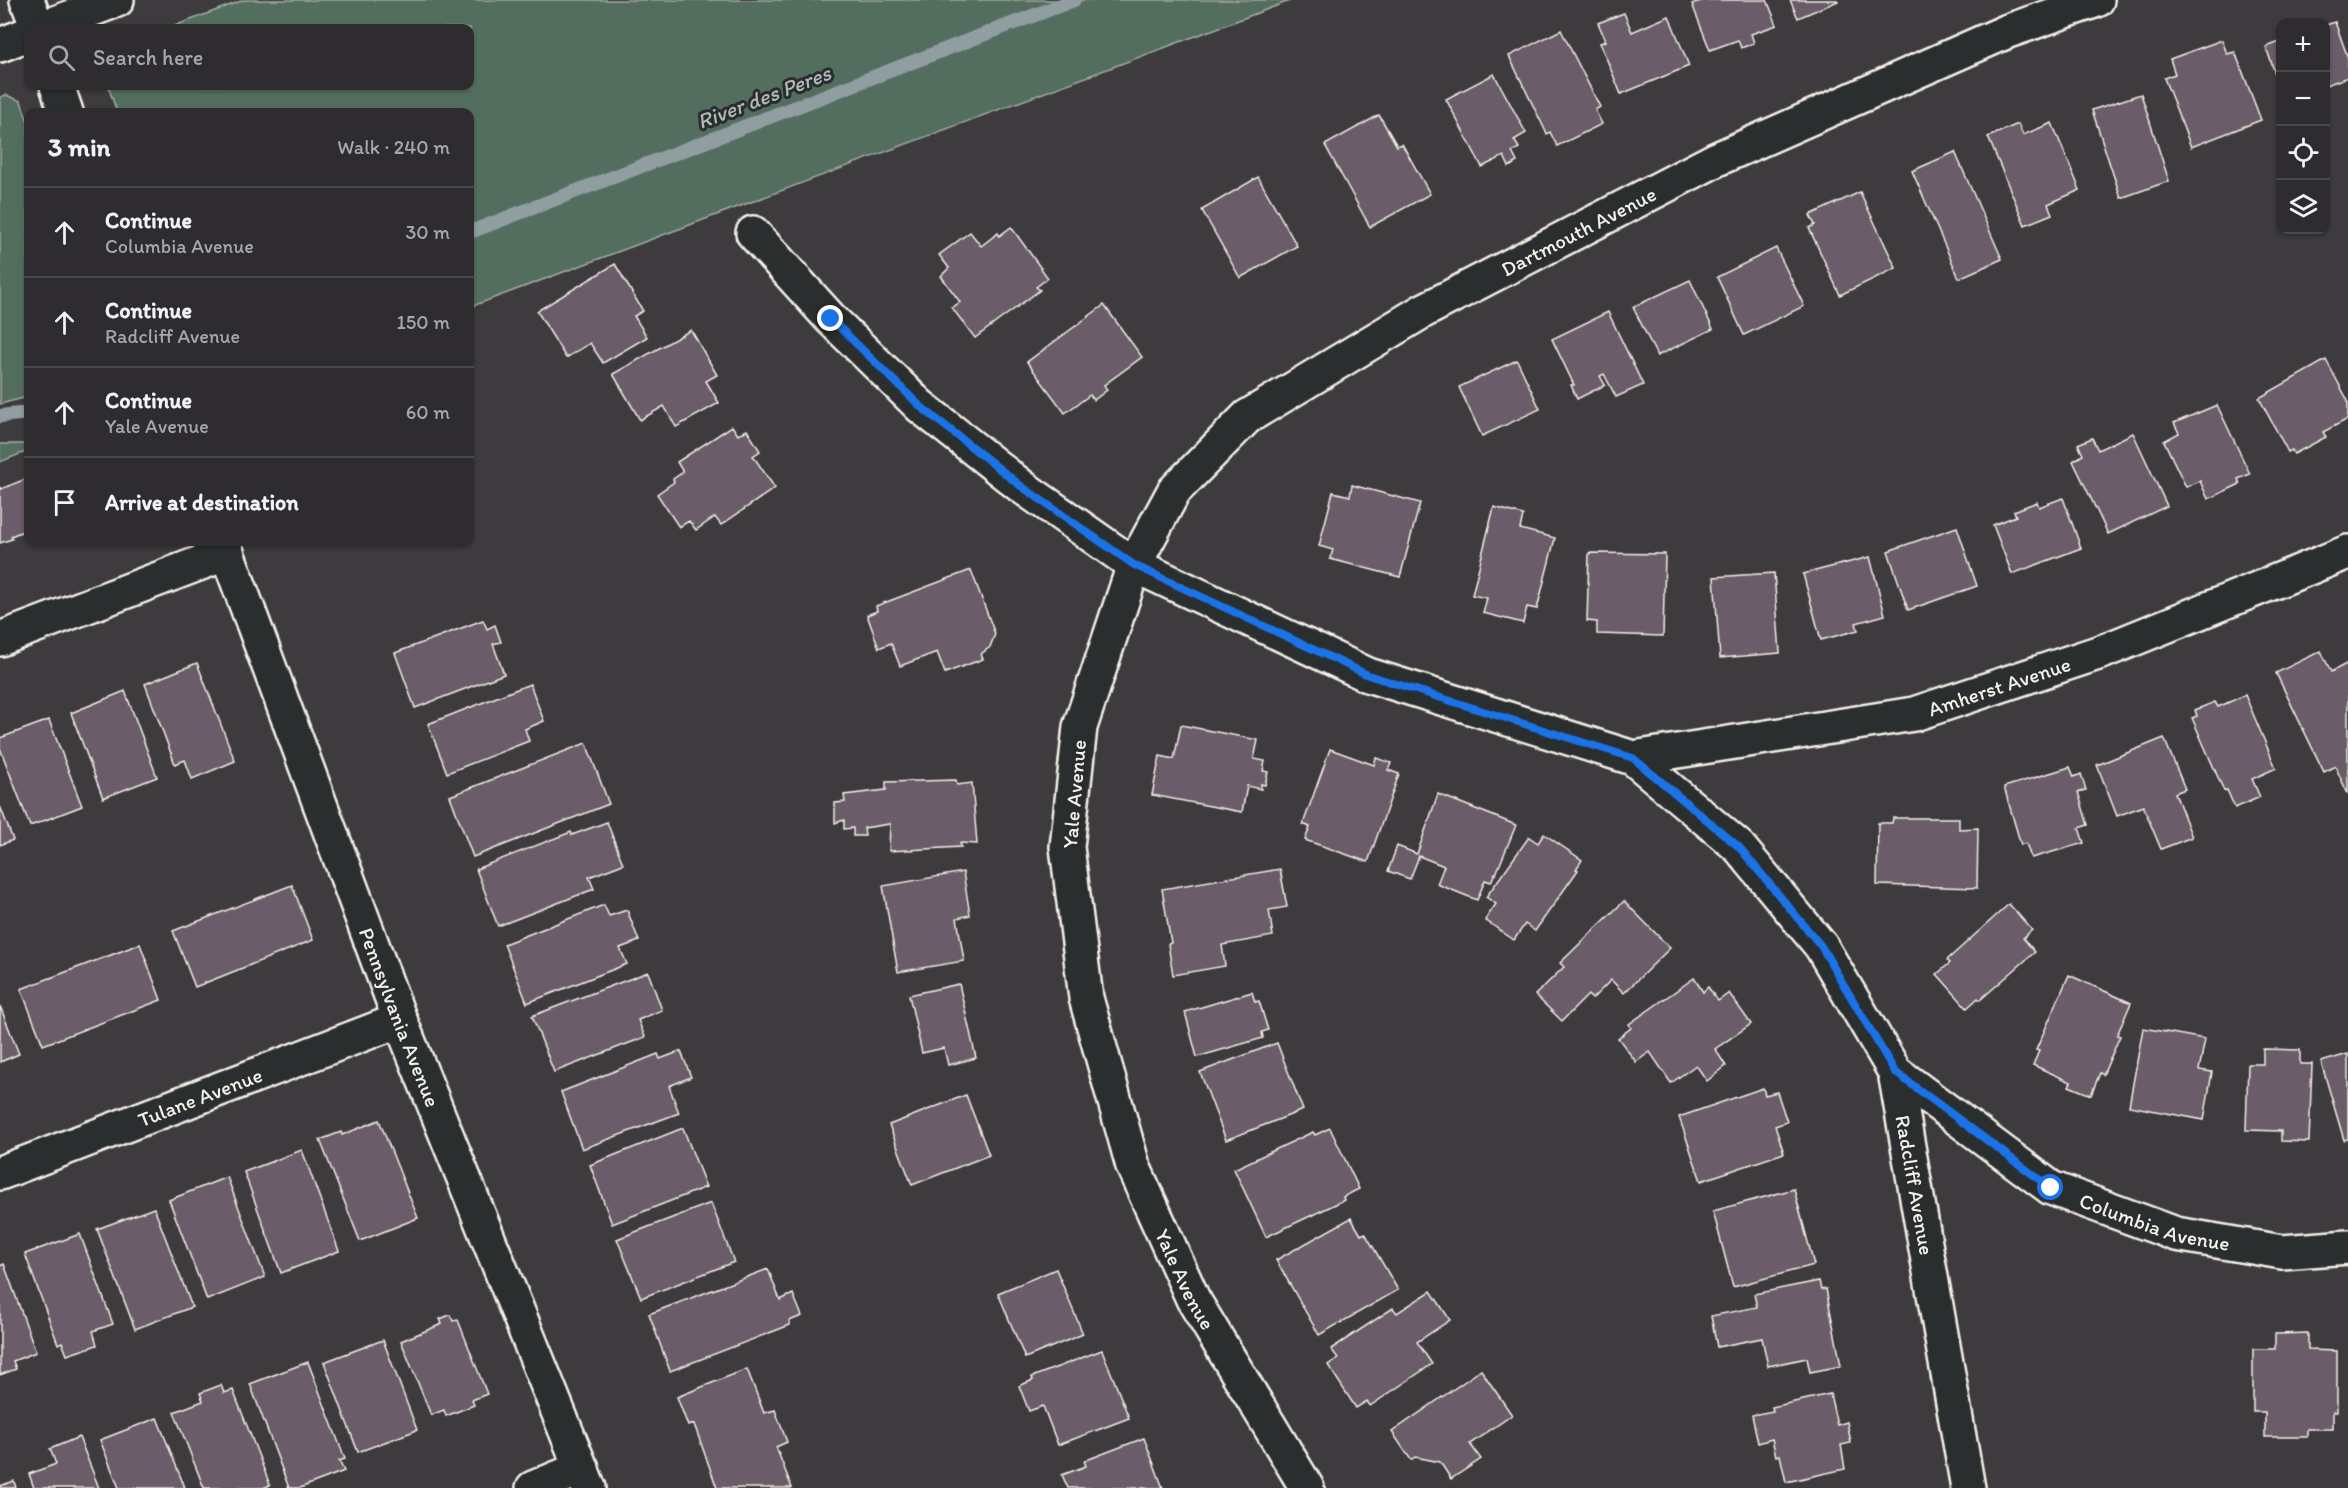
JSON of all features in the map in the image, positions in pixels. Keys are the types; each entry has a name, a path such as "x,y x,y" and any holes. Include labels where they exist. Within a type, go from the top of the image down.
{"street":[{"path":"27,0 38,24"},
{"path":"51,24 117,0"},
{"name":"Dartmouth Avenue","path":"1134,565 1174,491 1247,417 1424,311 1717,159 2008,31 2097,0"},
{"path":"0,45 24,36"},
{"path":"58,90 65,108"},
{"path":"753,233 831,319 920,406 1021,486 1134,565"},
{"path":"0,639 225,547"},
{"name":"Pennsylvania Avenue","path":"225,547 400,1020 585,1478"},
{"name":"Amherst Avenue","path":"1633,758 1914,714 2104,651 2348,552"},
{"name":"Radcliff Avenue","path":"1134,565 1368,675 1633,758 1739,847 1821,946 1895,1072 1968,1488"},
{"name":"Yale Avenue","path":"1134,565 1080,727 1067,848 1086,998 1133,1166 1193,1299 1307,1488"},
{"name":"Tulane Avenue","path":"0,1173 400,1020"},
{"name":"Columbia Avenue","path":"1895,1072 2051,1188 2176,1234 2282,1252 2348,1247"},
{"path":"533,1488 585,1478"}],"green space":[{"path":"244,0 1292,0 474,306 474,108 116,108 109,90 474,90 474,24 180,24"},
{"path":"6,95 21,101 24,110 24,398 0,404 0,97"},
{"path":"0,444 24,444 24,453 0,462"}],"building":[{"path":"1704,0 1767,0 1777,25 1751,34 1754,43 1741,48 1738,40 1710,50 1692,4"},
{"path":"1790,0 1837,0 1838,1 1798,18"},
{"path":"1624,13 1632,32 1669,16 1689,66 1621,94 1600,43 1606,41 1598,23"},
{"path":"2335,22 2348,58 2348,77 2330,84 2330,72 2330,24"},
{"path":"1561,30 1600,107 1595,110 1602,124 1557,146 1550,132 1547,134 1509,56"},
{"path":"2222,40 2227,54 2235,52 2261,120 2191,147 2164,78 2175,74 2170,59"},
{"path":"2276,43 2276,76 2266,47"},
{"path":"1494,74 1526,133 1514,140 1519,148 1512,152 1517,162 1509,167 1504,156 1482,167 1446,99"},
{"path":"2141,94 2169,181 2121,198 2092,110"},
{"path":"1379,115 1397,146 1402,144 1430,194 1370,227 1325,145"},
{"path":"2052,123 2080,190 2048,204 2052,214 2025,225 1988,137 2018,124 2023,135"},
{"path":"1955,152 2002,259 1959,278 1912,171"},
{"path":"1258,177 1297,246 1240,278 1202,210"},
{"path":"1860,192 1896,268 1840,295 1809,228 1815,225 1810,215"},
{"path":"1011,227 1048,278 1036,287 1040,290 975,338 952,308 960,302 941,276 949,268 939,255 970,232 981,246 998,233 999,236"},
{"path":"1776,248 1804,306 1744,335 1717,277"},
{"path":"615,264 643,311 634,316 647,337 603,363 590,343 566,358 537,311"},
{"path":"1690,280 1713,329 1657,356 1633,307"},
{"path":"1104,305 1142,357 1104,385 1107,390 1094,400 1090,395 1065,413 1027,362"},
{"path":"1608,312 1643,385 1616,397 1604,374 1600,376 1605,385 1577,399 1571,385 1574,385 1552,339"},
{"path":"691,330 717,375 706,381 719,403 676,427 664,406 640,420 613,374"},
{"path":"1517,360 1540,409 1482,436 1459,387"},
{"path":"2326,360 2348,401 2348,419 2323,432 2326,437 2294,454 2292,450 2288,452 2259,398"},
{"path":"2217,405 2250,474 2238,479 2240,484 2208,499 2200,481 2186,487 2164,441 2179,433 2174,423"},
{"path":"732,426 738,435 747,430 760,451 753,456 775,488 721,525 715,517 696,530 689,521 679,527 657,494 674,482 673,479 683,472 677,462"},
{"path":"2133,433 2167,506 2108,534 2073,461 2083,455 2078,444 2092,438 2098,450"},
{"path":"24,480 24,531 11,536 12,539 0,543 0,487 1,489"},
{"path":"1352,485 1420,503 1400,577 1330,559 1333,550 1319,546 1333,492 1350,496"},
{"path":"2063,498 2081,548 2012,574 1993,525 2016,516 2014,511 2037,502 2039,507"},
{"path":"1494,507 1523,515 1520,529 1555,538 1537,609 1527,607 1523,623 1483,613 1487,598 1472,595"},
{"path":"1957,527 1977,586 1908,610 1888,551"},
{"path":"1589,553 1665,554 1663,636 1597,634 1597,622 1587,621"},
{"path":"1870,557 1885,615 1856,623 1858,630 1821,640 1803,574"},
{"path":"971,570 995,634 990,647 981,654 983,659 945,673 937,652 900,666 891,643 879,648 867,615 877,611 876,606"},
{"path":"1774,573 1780,653 1720,658 1714,577"},
{"path":"483,620 487,629 495,625 501,642 493,644 504,674 415,708 395,653"},
{"path":"2321,651 2331,672 2348,663 2348,794 2335,766 2324,772 2276,673"},
{"path":"197,663 235,761 192,779 185,760 175,764 145,684"},
{"path":"530,684 544,721 525,729 529,741 447,773 428,724"},
{"path":"125,691 157,777 103,798 71,713"},
{"path":"2245,695 2276,768 2252,779 2260,797 2235,808 2227,790 2224,791 2192,718 2197,716 2195,710 2215,702 2218,707"},
{"path":"49,720 82,806 30,826 0,748 0,738"},
{"path":"1181,725 1258,740 1254,759 1265,761 1263,771 1268,772 1265,785 1261,784 1261,789 1247,786 1242,812 1152,795 1160,756 1174,759"},
{"path":"2164,738 2185,789 2175,793 2192,837 2161,849 2143,806 2117,816 2097,765"},
{"path":"586,743 609,804 473,857 450,796"},
{"path":"1330,749 1374,765 1376,758 1391,763 1388,770 1399,774 1368,862 1305,840 1310,827 1303,824"},
{"path":"2070,767 2074,777 2081,774 2086,790 2078,792 2088,825 2079,828 2084,843 2031,858 2026,843 2021,845 2004,787"},
{"path":"956,780 957,785 972,783 977,844 960,843 961,847 889,851 890,824 864,828 865,836 853,836 853,828 844,829 844,820 835,823 835,803 845,802 844,795 886,790 886,782"},
{"path":"1438,794 1516,825 1496,874 1491,882 1485,880 1477,900 1437,884 1444,866 1419,856 1410,879 1388,871 1397,846 1417,854"},
{"path":"0,806 13,840 0,845"},
{"path":"1893,818 1959,818 1959,829 1978,828 1977,888 1877,885 1878,823 1892,823"},
{"path":"607,822 623,864 589,877 594,889 498,926 476,869 571,832 572,835"},
{"path":"1544,834 1582,860 1576,869 1578,870 1535,931 1525,924 1514,940 1485,920 1496,904 1486,897 1529,837 1538,843"},
{"path":"1280,869 1287,907 1269,910 1273,936 1222,945 1225,966 1173,975 1168,944 1171,943 1162,889"},
{"path":"963,872 970,915 957,918 964,961 898,972 883,886"},
{"path":"292,885 313,940 195,987 173,931"},
{"path":"1624,901 1670,948 1624,993 1611,980 1592,999 1588,995 1562,1021 1535,995 1564,967 1560,963"},
{"path":"2009,904 2032,930 2023,938 2035,952 1980,1000 1978,998 1967,1008 1937,974 1950,963 1947,960"},
{"path":"604,905 609,916 627,910 639,941 620,948 627,964 527,1003 504,944"},
{"path":"140,944 161,1000 43,1045 21,989"},
{"path":"648,972 662,1010 638,1020 645,1037 554,1072 532,1016"},
{"path":"2069,975 2131,1003 2117,1035 2120,1036 2103,1075 2100,1073 2091,1095 2069,1086 2071,1082 2033,1065 2039,1051 2036,1050"},
{"path":"1694,978 1703,992 1708,987 1718,1001 1729,993 1751,1024 1715,1049 1726,1066 1707,1081 1696,1065 1671,1083 1650,1052 1636,1062 1618,1038 1631,1028 1629,1024"},
{"path":"959,984 976,1058 948,1065 944,1048 922,1053 909,995"},
{"path":"1252,992 1255,1002 1259,1001 1268,1030 1262,1032 1263,1038 1197,1057 1185,1012"},
{"path":"0,1006 19,1054 0,1062"},
{"path":"2143,1028 2205,1039 2199,1070 2212,1072 2204,1120 2129,1106"},
{"path":"1277,1043 1303,1110 1226,1140 1200,1072"},
{"path":"2263,1049 2300,1050 2300,1064 2312,1064 2309,1142 2281,1141 2281,1131 2246,1130 2248,1064 2263,1064"},
{"path":"681,1051 691,1077 669,1086 679,1113 582,1149 561,1092 658,1054 660,1059"},
{"path":"2348,1054 2348,1139 2344,1140 2321,1062"},
{"path":"1763,1088 1765,1095 1777,1092 1787,1122 1775,1126 1784,1153 1701,1181 1679,1117"},
{"path":"966,1095 989,1155 912,1185 889,1125"},
{"path":"379,1120 418,1218 360,1241 320,1140 341,1132 342,1135"},
{"path":"683,1128 706,1187 612,1224 590,1165"},
{"path":"1330,1128 1359,1189 1343,1197 1344,1200 1266,1237 1234,1169 1313,1132 1315,1135"},
{"path":"302,1150 339,1251 281,1273 244,1172"},
{"path":"227,1177 265,1277 207,1300 169,1200"},
{"path":"1794,1189 1814,1265 1733,1287 1713,1211"},
{"path":"711,1203 734,1262 641,1298 617,1239"},
{"path":"154,1208 192,1307 135,1329 97,1229"},
{"path":"1351,1218 1361,1235 1365,1233 1398,1290 1319,1335 1276,1260"},
{"path":"80,1234 113,1324 93,1331 97,1345 67,1355 62,1342 58,1344 25,1254"},
{"path":"4,1264 36,1352 13,1361 16,1369 0,1375 0,1266"},
{"path":"768,1269 780,1300 793,1294 802,1316 789,1321 790,1325 670,1371 649,1314"},
{"path":"1056,1269 1083,1334 1025,1358 998,1293"},
{"path":"1819,1281 1821,1290 1826,1289 1841,1366 1810,1372 1807,1358 1768,1366 1762,1338 1717,1347 1711,1316 1757,1307 1754,1294"},
{"path":"1431,1291 1450,1320 1417,1342 1432,1364 1370,1406 1367,1401 1356,1408 1328,1365 1338,1358 1331,1349 1393,1308 1397,1313"},
{"path":"450,1315 453,1321 458,1320 487,1394 472,1400 474,1405 446,1416 444,1410 431,1415 401,1341 442,1324 440,1319"},
{"path":"2308,1333 2308,1350 2337,1351 2337,1412 2333,1412 2333,1429 2307,1429 2307,1437 2265,1437 2265,1412 2253,1412 2253,1349 2275,1349 2275,1334"},
{"path":"383,1340 417,1430 358,1452 324,1362"},
{"path":"1102,1350 1129,1418 1058,1445 1043,1406 1029,1411 1019,1386 1033,1380 1032,1377"},
{"path":"308,1362 345,1459 339,1461 344,1471 300,1488 289,1488 250,1384"},
{"path":"747,1369 764,1413 775,1410 787,1442 776,1447 792,1488 717,1488 694,1424 688,1426 677,1397"},
{"path":"1481,1370 1512,1415 1470,1444 1481,1459 1451,1479 1440,1462 1415,1457 1411,1460 1392,1432"},
{"path":"221,1385 224,1393 233,1390 270,1485 263,1488 204,1488 174,1412 203,1401 200,1393"},
{"path":"1830,1394 1837,1425 1847,1422 1851,1443 1841,1445 1845,1469 1786,1482 1780,1455 1776,1456 1772,1439 1758,1443 1752,1415 1773,1411 1772,1407"},
{"path":"157,1418 185,1488 119,1488 100,1440"},
{"path":"79,1437 99,1488 34,1488 29,1474 56,1464 50,1449"},
{"path":"1144,1438 1163,1488 1068,1488 1062,1475 1086,1466 1084,1461"},
{"path":"14,1481 16,1488 0,1488 0,1486"}],"waterway":[{"name":"River des Peres","path":"474,230 1074,0"},
{"name":"River des Peres","path":"0,416 24,413"}],"route":[{"path":"831,319 920,406 1021,486 1134,565 1368,675 1633,758 1739,847 1821,946 1895,1072 2051,1188"}]}
